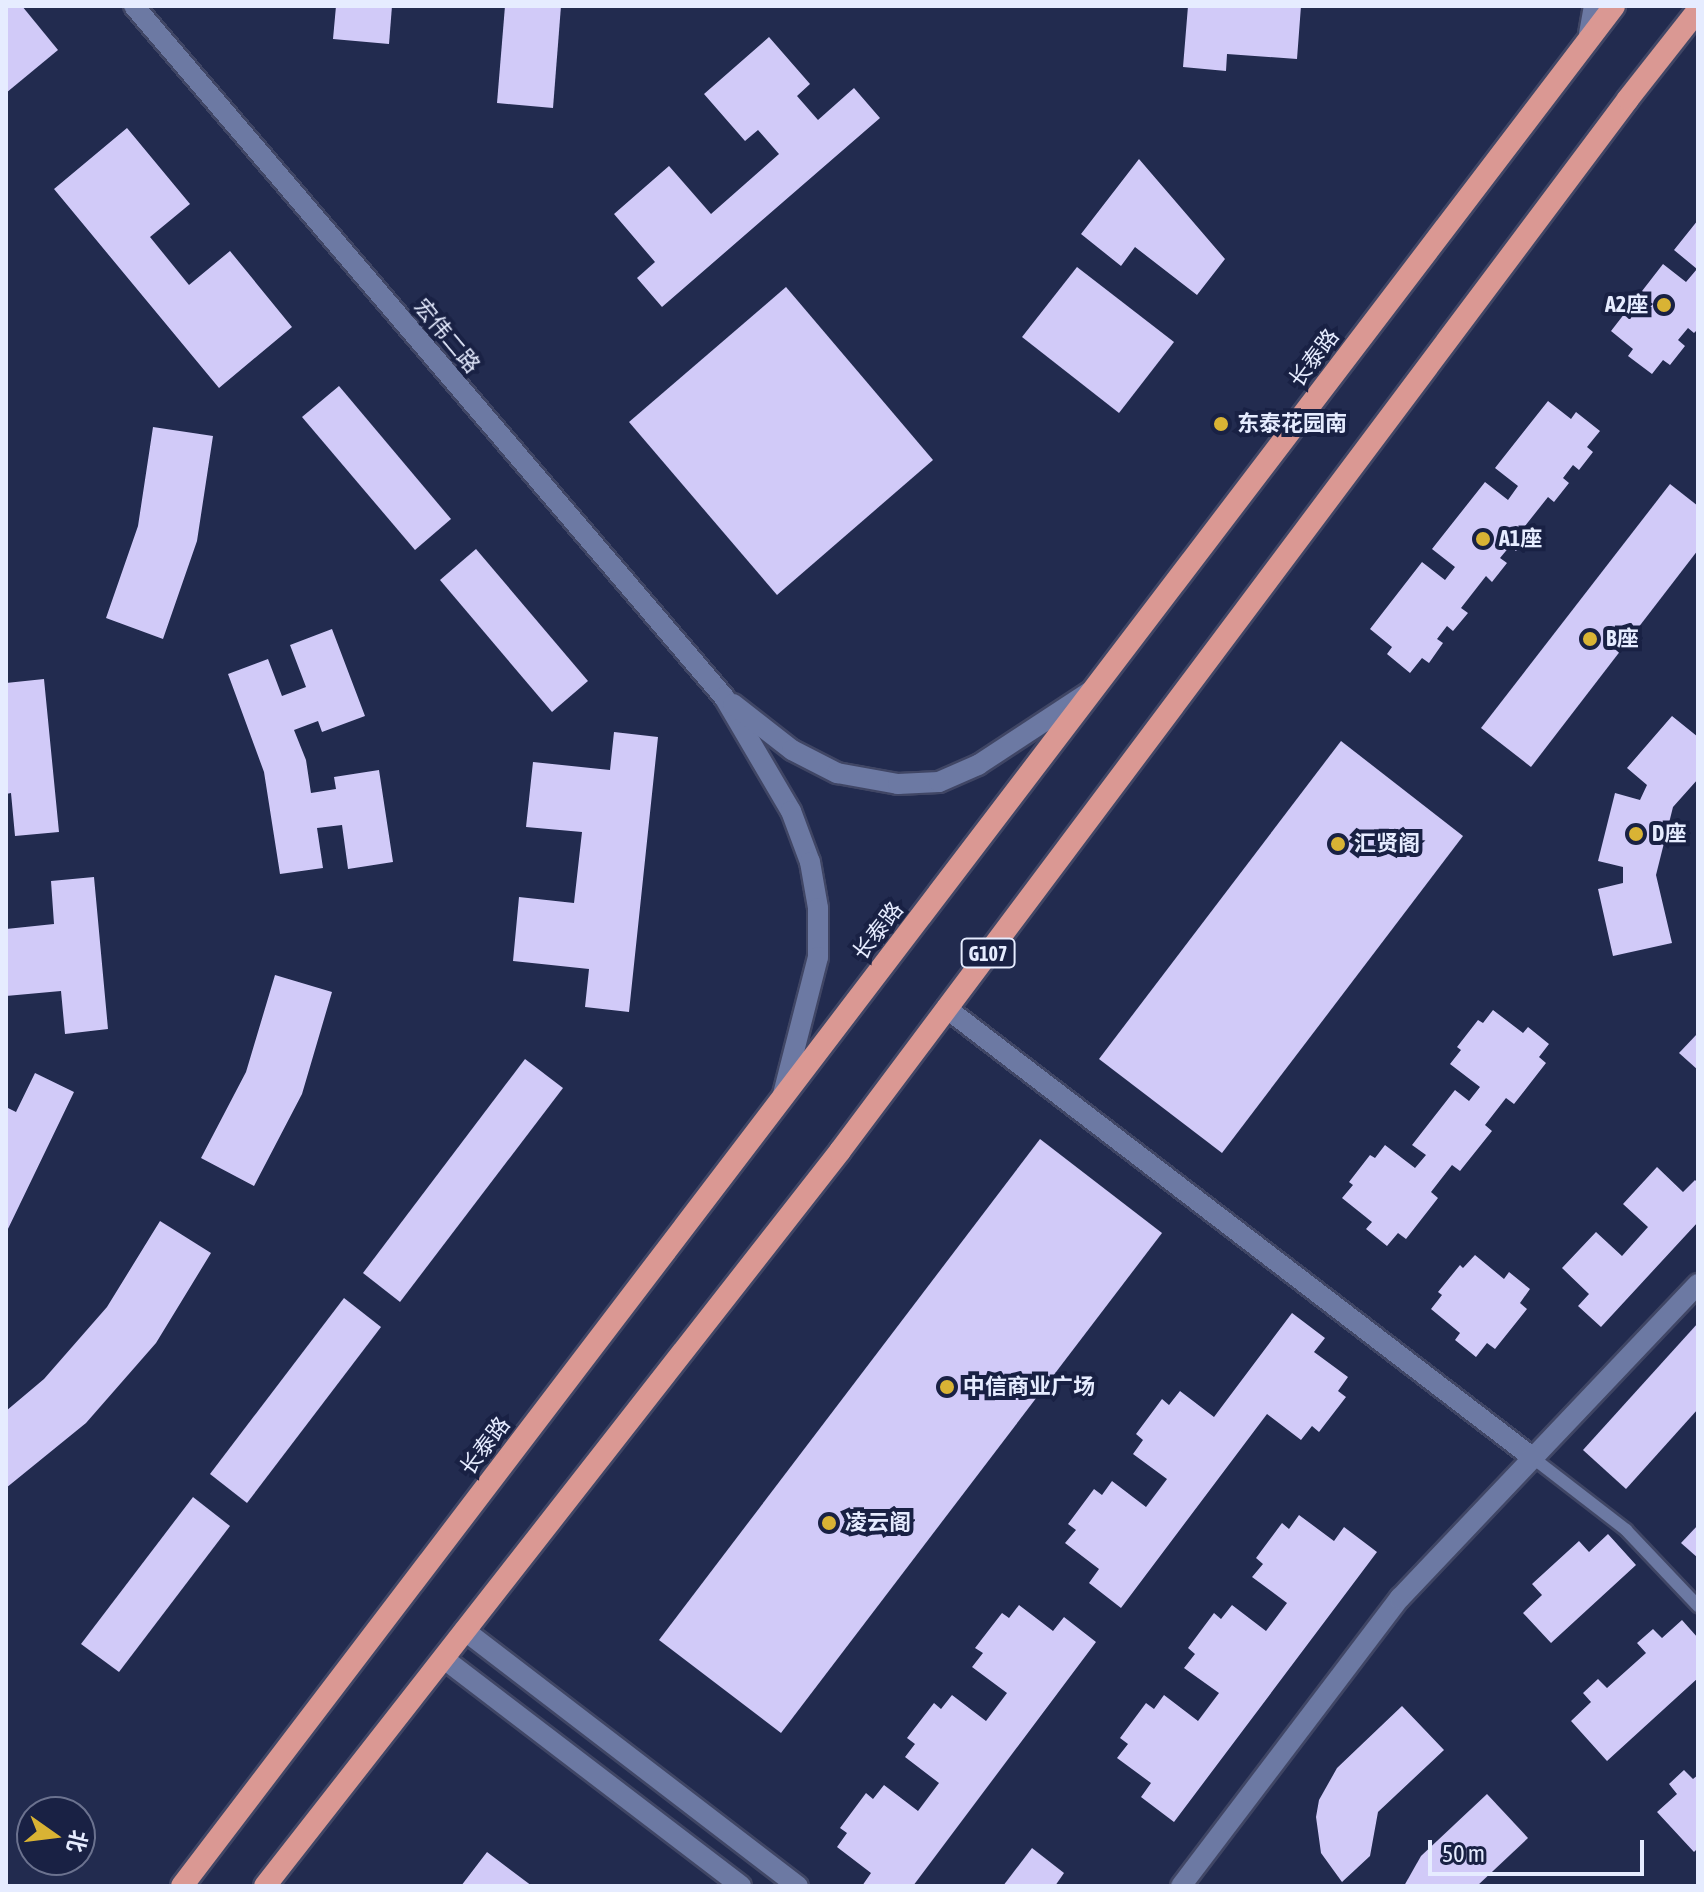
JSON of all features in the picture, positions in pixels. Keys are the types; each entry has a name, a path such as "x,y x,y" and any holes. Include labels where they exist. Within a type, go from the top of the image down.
{"highway":[{"name":"长泰路","path":"182,1886 1101,684 1589,34 1614,6"},
{"name":"G107","path":"265,1886 840,1151 1618,112 1698,10"}],"street":[{"name":"宏伟二路","path":"134,6 724,697"},
{"path":"1589,34 1594,6"},
{"path":"724,697 792,750 837,773 898,784 939,782 978,765 1101,684"},
{"path":"724,697 791,811 810,862 818,908 818,957 782,1098"},
{"path":"946,1008 1533,1458"},
{"path":"1181,1886 1400,1598 1698,1284"},
{"path":"464,1630 798,1886"},
{"path":"443,1658 741,1886"}],"lane":[{"path":"1533,1458 1626,1530 1698,1606"}],"building":[{"path":"6,6 22,6 58,50 6,93"},
{"path":"336,6 392,6 389,44 333,39"},
{"path":"505,6 561,6 553,108 497,103"},
{"path":"1188,6 1301,6 1297,59 1227,54 1226,71 1183,67"},
{"path":"769,37 810,84 797,96 818,120 854,88 880,118 662,307 637,278 655,262 614,214 669,166 711,214 779,154 758,130 745,141 704,94"},
{"path":"127,128 190,204 150,237 189,285 230,251 292,327 219,388 54,189"},
{"path":"1139,159 1225,259 1197,295 1135,247 1121,266 1081,234"},
{"name":"A2座","path":"1698,220 1698,329 1694,333 1688,328 1678,340 1685,346 1670,365 1663,360 1652,374 1628,356 1633,349 1611,331 1663,264 1686,282 1697,269 1674,250"},
{"path":"1077,267 1174,342 1119,413 1022,337"},
{"path":"786,287 933,460 777,595 629,422"},
{"path":"339,386 451,519 415,550 302,417"},
{"name":"A1座","path":"1548,401 1571,419 1576,412 1600,431 1587,447 1593,452 1579,470 1573,465 1563,478 1569,483 1554,502 1548,497 1525,526 1531,532 1516,551 1510,546 1500,558 1507,563 1492,582 1486,576 1461,608 1468,613 1453,631 1447,626 1437,639 1443,643 1429,663 1422,658 1410,673 1387,654 1392,647 1370,629 1422,562 1445,580 1455,567 1432,549 1485,482 1508,500 1518,486 1495,468"},
{"path":"153,427 213,436 197,541 163,639 106,618 138,526"},
{"name":"B座","path":"1670,484 1698,506 1698,550 1531,767 1481,728"},
{"path":"476,549 588,681 552,712 440,580"},
{"path":"332,629 365,716 322,732 318,721 294,730 306,760 311,793 336,789 334,777 379,770 393,862 348,869 342,825 317,828 323,868 280,874 264,772 228,674 268,659 282,696 306,687 290,645"},
{"path":"44,679 59,832 15,836 11,793 6,794 6,683"},
{"name":"D座","path":"1672,716 1698,737 1698,779 1673,807 1656,875 1672,943 1613,956 1598,889 1623,883 1623,867 1598,861 1615,793 1640,800 1647,785 1627,768"},
{"path":"614,732 658,737 629,1012 585,1007 589,969 513,961 519,897 574,903 582,832 526,827 533,762 610,770"},
{"path":"1341,741 1463,836 1222,1153 1099,1059"},
{"path":"94,877 108,1029 65,1034 61,991 6,996 6,929 54,924 51,881"},
{"path":"275,975 332,992 302,1094 254,1186 201,1158 246,1072"},
{"path":"1493,1010 1523,1033 1528,1027 1549,1044 1539,1057 1546,1063 1514,1104 1506,1098 1485,1125 1492,1131 1460,1171 1452,1165 1431,1192 1438,1198 1406,1239 1398,1233 1387,1246 1366,1229 1372,1222 1342,1198 1353,1185 1349,1182 1370,1155 1375,1158 1385,1145 1415,1168 1426,1155 1412,1145 1455,1090 1469,1101 1480,1087 1450,1064 1461,1050 1457,1047 1478,1020 1483,1023"},
{"path":"1698,1033 1698,1070 1679,1053"},
{"path":"525,1059 563,1088 400,1302 363,1273"},
{"path":"35,1073 74,1092 6,1233 6,1107 16,1112"},
{"name":"中信商业广场","path":"1040,1139 1162,1233 781,1733 659,1640"},
{"path":"1657,1167 1683,1192 1695,1180 1698,1183 1698,1222 1601,1327 1578,1306 1589,1294 1562,1268 1596,1232 1622,1256 1648,1227 1623,1204"},
{"path":"160,1221 211,1253 156,1343 86,1423 6,1488 6,1411 44,1379 107,1307"},
{"path":"1475,1255 1504,1279 1509,1272 1530,1289 1520,1303 1527,1309 1495,1349 1487,1343 1476,1357 1455,1340 1460,1333 1431,1309 1442,1295 1438,1292 1460,1265 1463,1268"},
{"path":"344,1298 381,1327 247,1503 210,1474"},
{"path":"1292,1313 1325,1338 1314,1352 1348,1377 1338,1391 1346,1397 1319,1432 1312,1426 1301,1440 1267,1414 1121,1608 1089,1583 1099,1569 1065,1543 1076,1530 1068,1524 1094,1489 1102,1495 1112,1481 1146,1507 1167,1479 1133,1454 1143,1440 1136,1434 1162,1399 1169,1405 1180,1391 1214,1417"},
{"path":"1698,1323 1698,1409 1626,1489 1583,1450"},
{"path":"193,1497 230,1526 119,1672 81,1644"},
{"path":"1299,1515 1334,1541 1344,1527 1377,1552 1174,1822 1141,1797 1151,1783 1117,1758 1128,1744 1120,1738 1146,1703 1154,1709 1164,1695 1198,1721 1219,1693 1184,1668 1195,1654 1188,1648 1214,1613 1221,1619 1232,1605 1266,1631 1287,1603 1252,1577 1263,1564 1256,1558 1282,1523 1289,1529"},
{"path":"1698,1525 1698,1558 1681,1543"},
{"path":"1608,1534 1636,1565 1551,1643 1523,1613 1542,1595 1532,1584 1579,1541 1589,1552"},
{"path":"1019,1605 1053,1631 1064,1617 1096,1642 913,1886 862,1886 871,1873 837,1847 847,1833 840,1828 866,1793 873,1799 884,1785 918,1811 939,1783 905,1757 915,1744 907,1738 934,1703 941,1709 952,1695 986,1721 1007,1693 972,1667 983,1653 975,1648 1002,1613 1009,1618"},
{"path":"1682,1620 1698,1638 1698,1678 1607,1761 1571,1721 1591,1702 1583,1693 1598,1679 1607,1688 1646,1653 1637,1643 1653,1629 1662,1638"},
{"path":"1402,1706 1444,1750 1378,1812 1370,1856 1342,1882 1321,1853 1316,1817 1319,1800 1337,1768"},
{"path":"1684,1770 1693,1779 1698,1775 1698,1848 1694,1852 1657,1812 1677,1794 1669,1784"},
{"path":"1487,1794 1528,1838 1477,1886 1404,1886 1421,1856"},
{"path":"1032,1848 1064,1873 1055,1886 1003,1886"},
{"path":"487,1852 516,1874 532,1886 461,1886"}],"place":[{"name":"A2座","path":"1664,305"},
{"name":"东泰花园南","path":"1221,424"},
{"name":"A1座","path":"1483,539"},
{"name":"B座","path":"1590,639"},
{"name":"D座","path":"1636,834"},
{"name":"汇贤阁","path":"1338,844"},
{"name":"中信商业广场","path":"947,1387"},
{"name":"凌云阁","path":"829,1523"}]}
